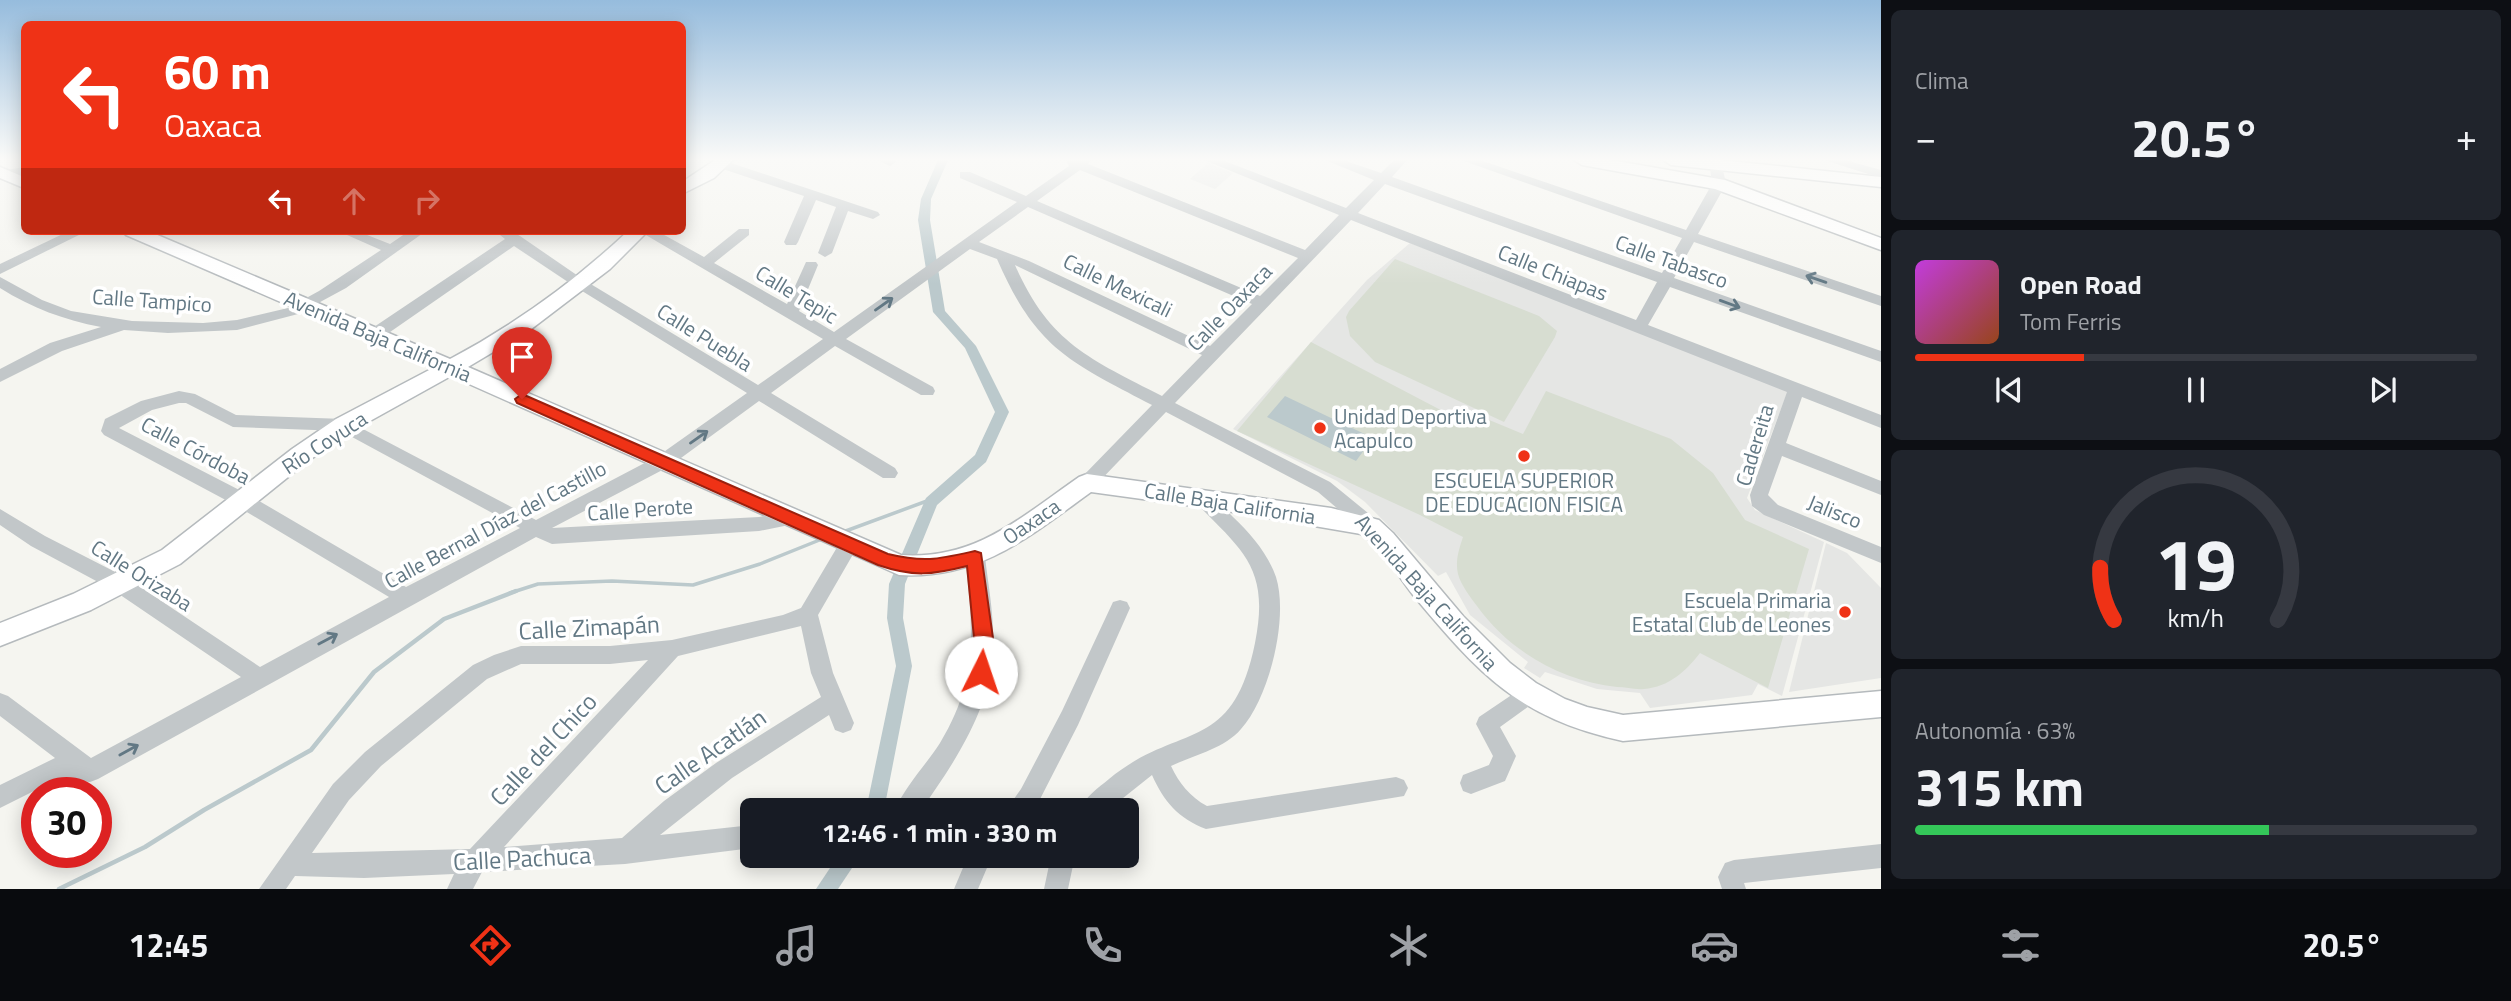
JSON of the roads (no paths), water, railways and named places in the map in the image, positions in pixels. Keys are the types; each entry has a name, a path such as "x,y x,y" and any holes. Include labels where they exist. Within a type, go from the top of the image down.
{"main road":[{"path":"1766,201 1881,244"},
{"name":"Avenida Baja California","path":"141,235 452,368 885,560 915,568 933,567"},
{"name":"Río Coyuca","path":"0,635 82,602 171,557 242,500 344,425 452,368 523,325 579,283 634,235"},
{"name":"Calle Baja California","path":"1087,483 1201,497 1372,527"},
{"name":"Oaxaca","path":"933,567 975,558 1087,483"},
{"name":"Avenida Baja California","path":"1372,527 1482,657 1528,694 1562,713 1593,724 1623,728 1881,704"}],"street":[{"path":"791,242 808,201"},
{"path":"833,201 873,215"},
{"path":"1173,201 1306,256"},
{"name":"Calle Chiapas","path":"1318,201 1881,422"},
{"name":"Calle Oaxaca","path":"1087,483 1360,201"},
{"name":"Calle Tabasco","path":"1448,201 1881,358"},
{"path":"1590,201 1881,301"},
{"path":"1639,328 1710,201"},
{"path":"1028,202 1262,302"},
{"name":"Calle Bernal Díaz del Castillo","path":"90,771 406,597 664,461 1028,202"},
{"path":"825,253 845,205"},
{"path":"706,262 744,232"},
{"path":"0,270 72,235"},
{"path":"355,235 390,249"},
{"name":"Calle Tampico","path":"0,282 41,306 68,314 124,324 209,327 270,319 306,305 413,235"},
{"path":"374,335 508,235"},
{"name":"Calle Puebla","path":"508,235 579,283 889,474"},
{"name":"Calle Tepic","path":"654,235 706,262 833,340 927,391"},
{"path":"971,244 1004,258"},
{"name":"Calle Mexicali","path":"1004,258 1024,264 1213,354"},
{"name":"Avenida Baja California","path":"1004,258 1028,308 1042,329 1060,346 1084,363 1324,487 1344,500 1372,527"},
{"path":"790,314 811,265"},
{"path":"0,376 56,347 124,324"},
{"name":"Cadereita","path":"1771,510 1759,501 1759,495 1796,390"},
{"name":"Calle Córdoba","path":"344,425 233,421 189,398 179,397 148,405 111,423 110,431 242,500 406,597"},
{"name":"Calle Perote","path":"344,425 552,537 759,524 792,518"},
{"path":"1775,446 1881,488"},
{"path":"1104,798 1121,781 1157,761 1207,741 1232,724 1250,700 1259,673 1270,603 1267,578 1252,551 1201,497"},
{"name":"Jalisco","path":"1771,510 1881,555"},
{"name":"Calle Orizaba","path":"0,516 38,541 120,584 258,677"},
{"path":"837,539 808,614 832,702 843,723"},
{"path":"916,798 943,760 970,705 981,672 984,638 975,558"},
{"path":"1028,798 1070,718 1120,608"},
{"name":"Calle Zimapán","path":"271,889 341,792 373,759 480,672 500,661 521,654 610,655 672,649 784,623 808,614"},
{"name":"Calle del Chico","path":"459,889 475,861 672,649"},
{"path":"1471,783 1497,774 1505,756 1487,724 1528,694"},
{"name":"Calle Acatlán","path":"625,852 659,818 745,754 832,702"},
{"path":"0,704 90,771"},
{"path":"1157,761 1172,795 1188,811 1206,818 1396,789"},
{"path":"0,797 56,768 90,771"},
{"name":"Calle Pachuca","path":"290,864 346,868 475,861 625,852 740,838"},
{"path":"1734,889 1730,877 1734,872 1881,856"},
{"path":"966,889 975,868"},
{"path":"1056,889 1060,868"}],"waterway":[{"path":"877,798 904,666 895,618 897,584 931,502 981,458 1002,412 970,346 939,312 924,220 926,201"},
{"path":"843,532 935,498"},
{"path":"515,591 538,584 612,581 693,585 760,564 822,539"},
{"path":"59,889 145,847 204,810 311,750 374,672 444,619 515,591"},
{"path":"510,593 515,591"},
{"path":"826,889 841,868"}],"place":[{"name":"Unidad Deportiva Acapulco","path":"1320,428"},
{"name":"ESCUELA SUPERIOR DE EDUCACION FISICA","path":"1524,456"},
{"name":"Escuela Primaria Estatal Club de Leones","path":"1845,612"}]}
